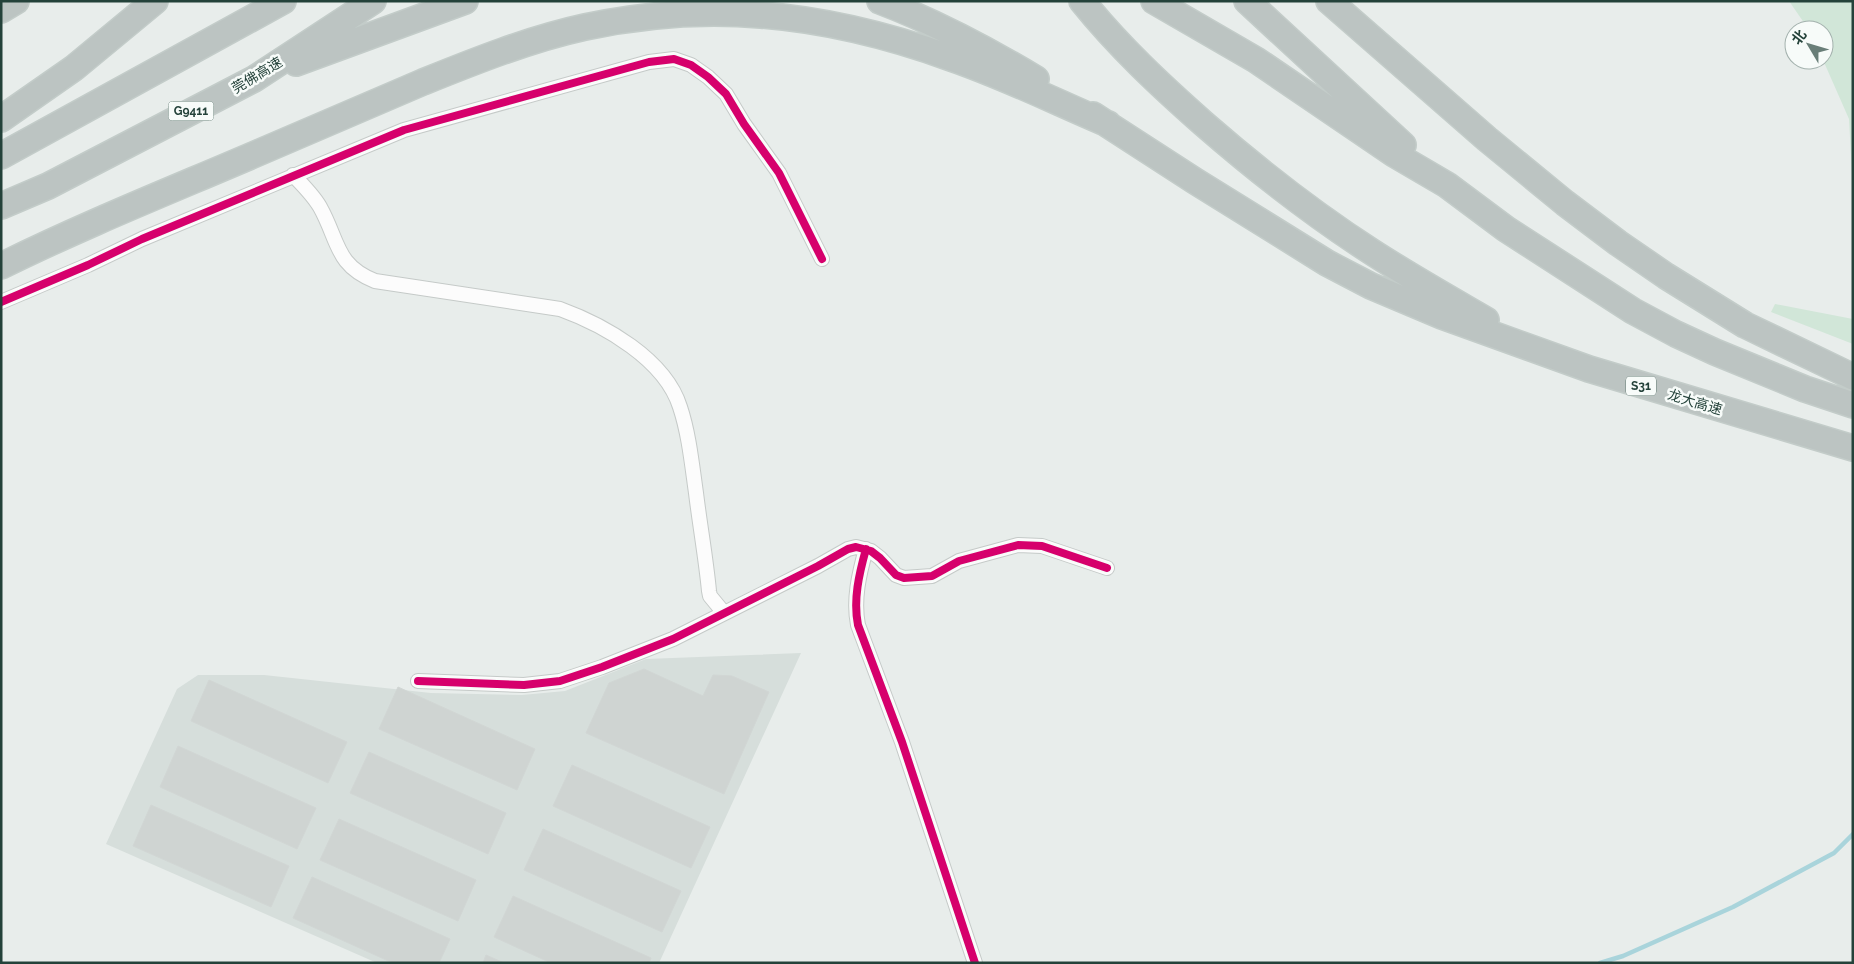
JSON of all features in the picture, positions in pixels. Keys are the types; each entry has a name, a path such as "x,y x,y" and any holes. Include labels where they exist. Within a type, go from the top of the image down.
{"highway":[{"path":"1,10 16,1"},
{"path":"1,119 74,68 155,1"},
{"path":"1,156 283,1"},
{"name":"莞佛高速","path":"1,206 48,186 254,79 373,1"},
{"path":"254,79 465,1"},
{"path":"880,1 965,38 1003,59 1327,263 1362,282 1442,316 1540,350"},
{"path":"1082,1 1112,37 1147,72 1241,156 1287,193 1374,253 1540,350"},
{"path":"1154,1 1256,60 1394,154 1447,186 1506,230 1633,311 1676,334 1765,373 1804,389 1853,405"},
{"path":"1247,1 1447,186"},
{"path":"1332,3 1487,139 1588,220 1666,276 1745,325 1853,377"},
{"path":"1,266 370,104 457,68 496,54 584,28 628,20 682,15 760,15 811,21 857,30 952,58 1108,124"},
{"name":"龙大高速","path":"1540,350 1598,372 1853,448"}],"street":[{"path":"1,302 88,265 142,238 404,130 649,62 674,59 691,64 726,94 744,124 779,173 822,260"},
{"path":"293,175 309,191 320,206 343,258 360,275 376,281 560,309 585,318 603,328 647,360 663,377 673,391 680,406 688,443 708,591 724,613"},
{"path":"418,681 524,685 560,681 602,667 673,639 848,549 856,547 866,549 880,558 896,575 904,578 932,576 952,564 972,556 1024,545 1042,546 1108,568"},
{"path":"866,549 859,577 856,615 858,625 902,742 975,963"}],"shaded area":[{"path":"801,653 659,963 377,963 106,844 177,689 198,675 264,675 431,693 522,695 565,691 646,659"}],"green space":[{"path":"1789,1 1853,1 1853,192 1849,119 1827,70 1834,70 1834,20 1802,20"},
{"path":"1775,304 1853,319 1853,344 1771,312"}],"building":[{"path":"644,669 703,696 713,675 732,676 769,692 724,794 586,733 609,683"},
{"path":"209,680 347,742 328,783 191,721"},
{"path":"398,687 535,749 517,790 379,729"},
{"path":"178,746 316,808 297,849 160,787"},
{"path":"369,752 506,813 488,854 350,793"},
{"path":"572,765 710,827 691,868 553,806"},
{"path":"151,805 289,866 271,907 133,846"},
{"path":"339,819 476,880 458,921 320,860"},
{"path":"543,829 681,891 662,932 524,870"},
{"path":"312,877 450,939 439,963 393,963 293,918"},
{"path":"513,896 651,958 649,963 551,963 494,937"},
{"path":"486,955 504,963 483,963"}],"waterway":[{"path":"1600,963 1623,956 1733,907 1834,853 1853,834"}],"cycle path":[{"path":"1,302 88,265 142,239 404,130 649,62 674,59 691,65 708,77 726,94 744,124 779,173 822,259"},
{"path":"418,681 524,685 560,681 602,667 673,639 848,549 856,547 871,551 896,575 904,578 932,576 959,561 1018,545 1042,546 1107,568"},
{"path":"866,549 856,597 858,625 902,742 975,963"}]}
